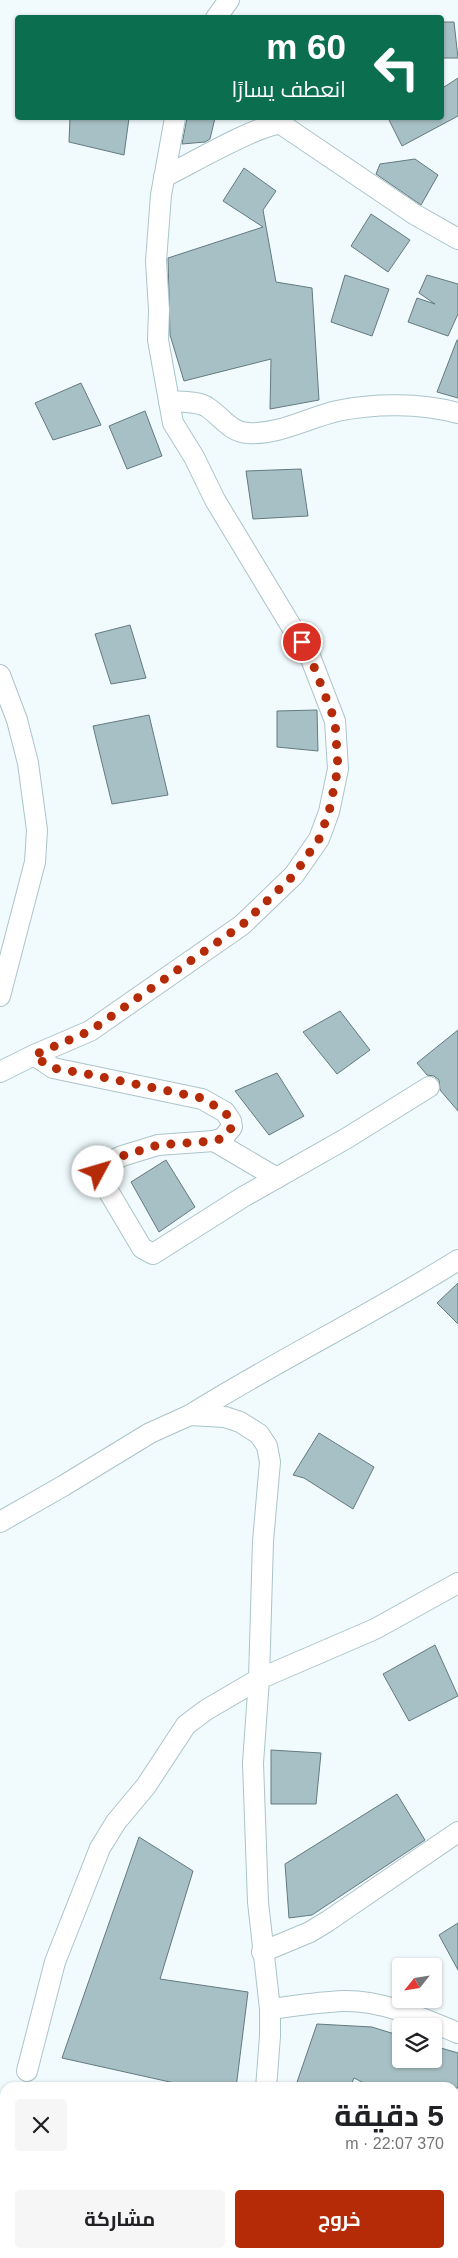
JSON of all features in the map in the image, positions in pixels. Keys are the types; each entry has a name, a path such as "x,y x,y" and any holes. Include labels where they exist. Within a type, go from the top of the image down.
{"street":[{"path":"218,15 229,0"},
{"path":"0,1072 90,1031 242,925 294,875 319,839 329,812 338,768 335,721 320,681 302,642 215,500 194,457 173,423 158,340 159,310 156,261 164,177 175,120"},
{"path":"164,177 257,130 281,124 414,214 458,238"},
{"path":"169,401 205,406 233,428 245,434 271,431 337,411 393,405 458,413"},
{"path":"0,675 17,720 28,763 38,830 35,862 0,996"},
{"path":"34,1055 53,1068 202,1098 225,1112 231,1121 232,1127 223,1138 214,1141 158,1145 122,1156 100,1167 100,1177 136,1240 146,1252 153,1254 217,1213 338,1143 429,1087"},
{"path":"214,1141 277,1178"},
{"path":"0,1522 64,1486 150,1433 190,1414 258,1374 395,1299 458,1260"},
{"path":"190,1414 225,1417 240,1422 259,1434 267,1446 270,1462 260,1600 259,1679 253,1763 262,1952 270,2009 266,2082"},
{"path":"27,2072 55,1962 96,1855 108,1832 146,1786 186,1725 206,1710 259,1679 375,1630 458,1583"},
{"path":"262,1952 302,1935 328,1921 458,1832"},
{"path":"270,2009 344,2001 373,2004 425,2020 458,2033"}],"building":[{"path":"444,22 454,22 458,58 444,58"},
{"path":"458,78 458,116 402,146 389,120 444,120 444,87"},
{"path":"70,120 129,120 124,155 69,142"},
{"path":"187,120 215,120 210,139 205,142 182,144"},
{"path":"415,159 438,175 421,205 376,174 380,164"},
{"path":"244,168 276,191 263,210 276,282 312,288 319,400 270,409 271,359 184,381 170,335 168,258 263,227 223,201"},
{"path":"371,214 410,240 388,272 351,246"},
{"path":"345,275 389,289 372,336 331,322"},
{"path":"427,275 458,284 458,314 448,336 408,322 417,298 435,304 419,293"},
{"path":"458,340 458,398 437,392"},
{"path":"81,383 101,425 53,440 35,403"},
{"path":"145,411 162,456 127,469 109,426"},
{"path":"301,469 308,516 253,519 246,471"},
{"path":"130,625 146,678 111,684 95,634"},
{"path":"317,710 318,751 277,747 277,711"},
{"path":"149,715 168,795 112,804 93,726"},
{"path":"340,1011 370,1050 337,1074 303,1032"},
{"path":"458,1030 458,1111 440,1090 439,1080 434,1076 427,1075 417,1063"},
{"path":"277,1073 304,1116 269,1135 235,1091"},
{"path":"166,1160 195,1207 159,1232 131,1182"},
{"path":"458,1283 458,1324 437,1303"},
{"path":"319,1433 374,1467 353,1509 304,1478 293,1475"},
{"path":"435,1645 458,1696 409,1721 383,1674"},
{"path":"271,1750 321,1753 316,1804 271,1804"},
{"path":"397,1794 425,1840 312,1915 289,1918 285,1864"},
{"path":"139,1837 193,1871 160,1979 248,1992 237,2082 170,2082 62,2058"},
{"path":"458,1923 458,1970 439,1935"},
{"path":"317,2024 372,2027 392,2033 392,2068 442,2068 442,2048 458,2053 458,2082 362,2082 354,2078 352,2082 297,2082"}],"route":[{"path":"98,1172 102,1164 106,1162 158,1145 214,1141 223,1138 229,1134 232,1127 231,1121 225,1112 202,1098 78,1072 58,1070 47,1066 34,1055 90,1031 242,925 294,875 319,839 329,812 338,768 335,721 311,659 302,642"}]}
